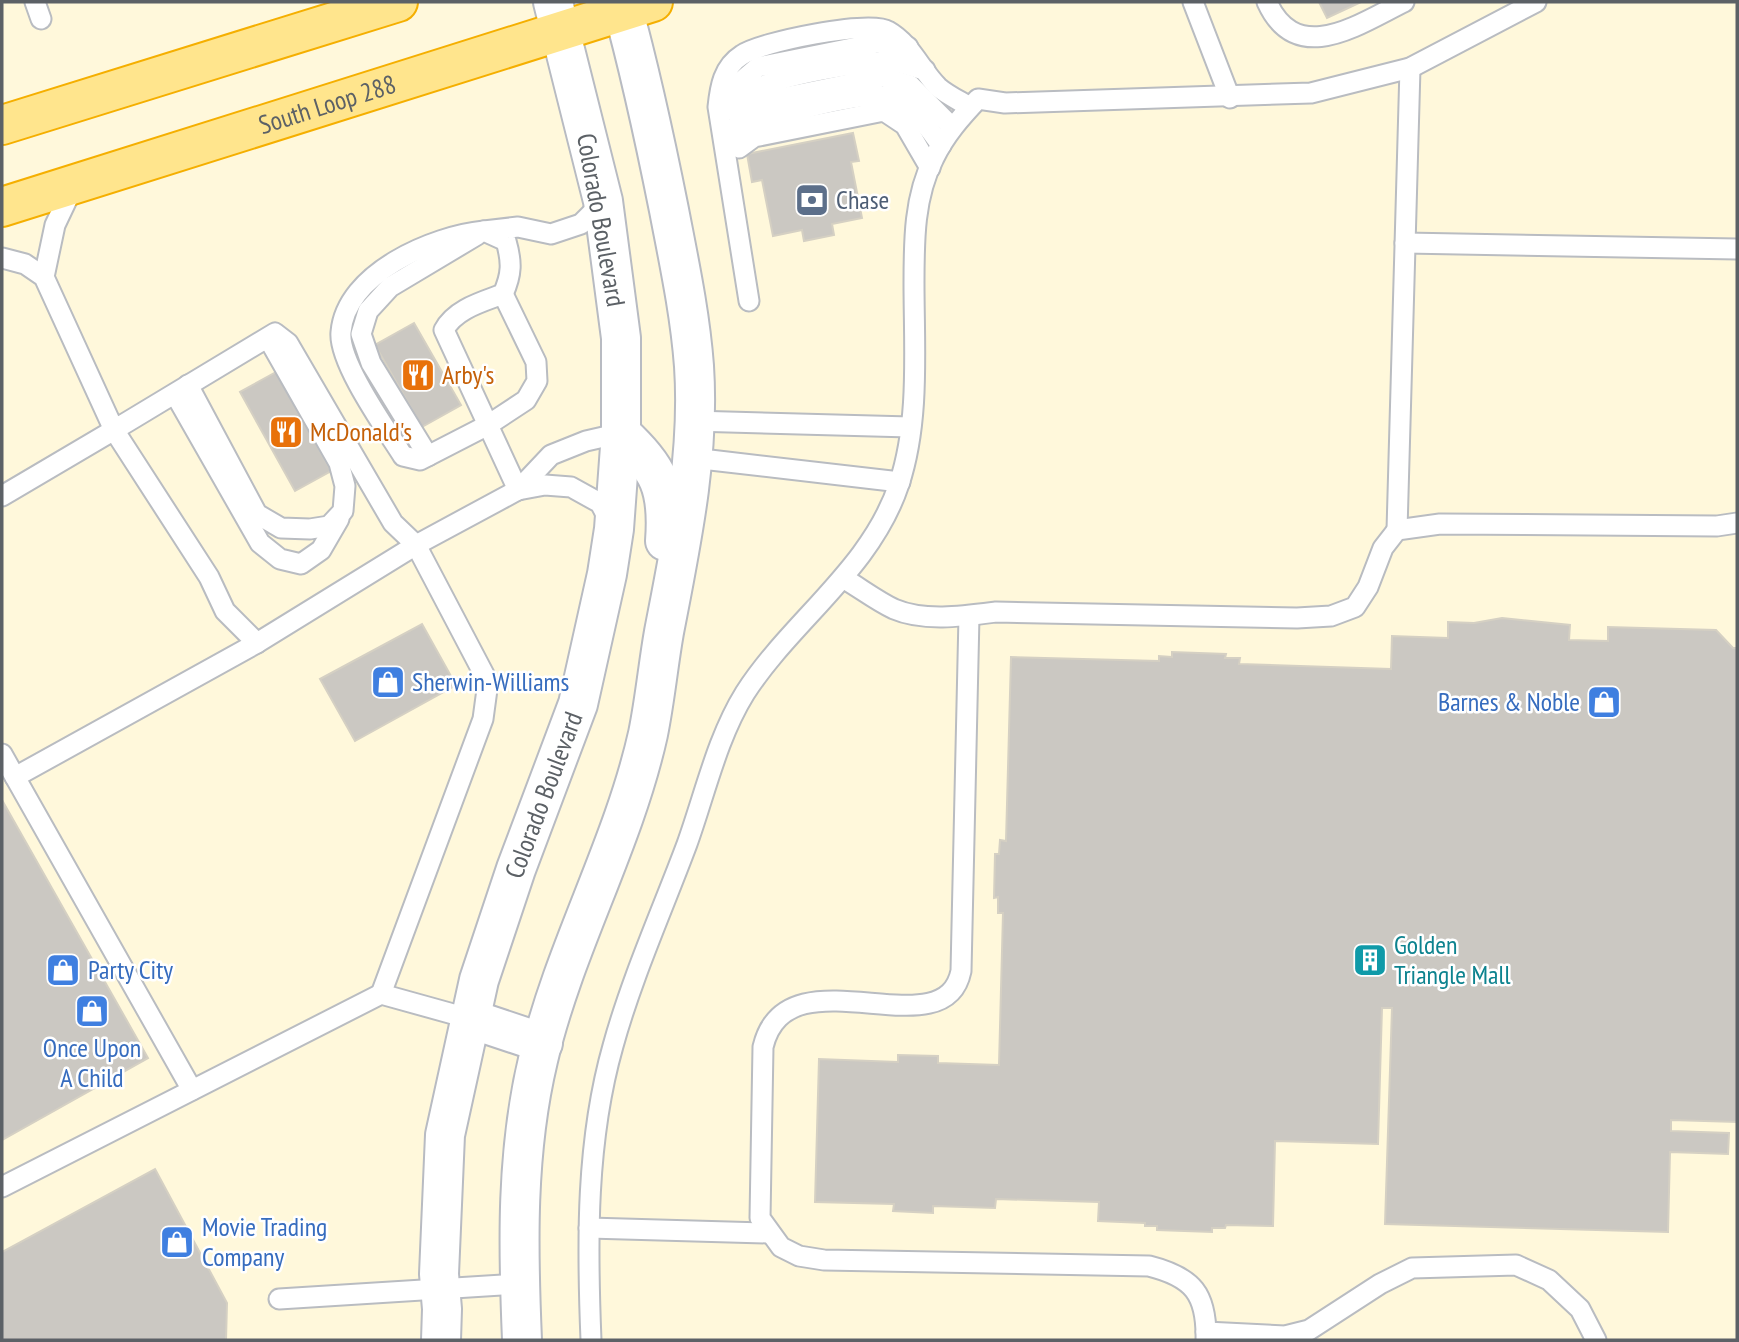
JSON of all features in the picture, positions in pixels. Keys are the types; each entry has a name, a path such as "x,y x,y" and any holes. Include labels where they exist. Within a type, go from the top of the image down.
{"highway":[{"path":"2,125 398,2"},
{"name":"South Loop 288","path":"2,207 556,16 633,5"}],"main road":[{"path":"522,1340 520,1186 524,1143 543,1043 576,938 631,794 648,733 683,539 692,439 694,369 685,292 655,143 633,5"},
{"name":"Colorado Boulevard","path":"441,1340 445,1135 480,980 516,869 578,704 586,658 607,574 614,529 621,433 621,338 603,201 556,16"},
{"path":"621,433 648,459 668,506 664,556 642,696 648,733"},
{"path":"471,1019 543,1043"}],"lane":[{"path":"1193,2 1230,98"},
{"path":"1267,2 1273,15 1293,34 1313,37 1336,36 1404,2"},
{"path":"591,1340 589,1228 598,1123 612,1049 718,752 742,698 764,664 868,548 891,508 900,482 910,427 914,242 919,202 930,168 952,127 978,99 1005,103 1230,98 1311,93 1410,68 1536,2"},
{"path":"749,301 720,85 728,68 741,55 755,49 873,26 888,30 909,47 940,89 970,107"},
{"path":"726,145 740,104 763,86 864,63 897,62 925,71"},
{"path":"843,578 895,609 917,616 996,612 1297,618 1331,616 1355,607 1368,587 1383,548 1397,530 1410,68"},
{"path":"726,145 740,119 753,107 883,77 910,85 952,127"},
{"path":"726,145 756,122 876,96 899,100 921,120 941,145"},
{"path":"726,145 735,152 754,137 884,111 905,124 930,168"},
{"path":"44,277 55,225 75,184"},
{"path":"503,294 536,362 537,382 526,400 488,425 420,460 402,456 351,371 340,333 352,297 381,270 453,234 518,227 551,234 581,224 603,201"},
{"path":"484,231 506,241 511,259 511,277 503,294 460,313 450,320 444,330 518,490"},
{"path":"1405,243 1737,249"},
{"path":"2,258 25,264 44,277 114,430 209,576 225,611 257,643"},
{"path":"2,496 275,333 288,343 393,523 416,545 488,682 482,719 381,994"},
{"path":"182,389 260,543 280,559 301,564 321,550 343,511 345,486 339,463 268,338"},
{"path":"182,389 257,514 281,528 310,529 329,526 343,511"},
{"path":"692,439 910,427"},
{"path":"518,490 551,455 586,441 621,433"},
{"path":"692,439 900,482"},
{"path":"15,777 257,643 416,545 518,490 545,485 571,487 600,503 614,529"},
{"path":"1397,530 1440,524 1717,526 1737,523"},
{"path":"969,615 961,971 958,986 950,995 935,1003 912,1005 812,1000 777,1017 767,1029 763,1047 759,1195 760,1218 768,1233 781,1247 799,1256 824,1260 1149,1266 1174,1273 1202,1298 1206,1336 1285,1336 1309,1330 1380,1284 1412,1268 1516,1265 1549,1280 1580,1308 1596,1340"},
{"path":"2,754 192,1090"},
{"path":"2,1187 381,994 471,1019"},
{"path":"589,1228 768,1233"},
{"path":"279,1299 520,1284"}],"shaded area":[{"name":"Golden Triangle Mall","path":"2,2 1737,2 1737,1340 2,1340"}],"building":[{"path":"1319,2 1361,2 1327,18"},
{"name":"Chase","path":"853,133 859,161 851,162 862,218 832,224 834,235 804,241 802,230 773,236 762,180 752,182 747,154"},
{"name":"Arby's","path":"414,323 461,405 422,427 375,345"},
{"name":"McDonald's","path":"276,372 331,471 295,491 240,392"},
{"name":"Golden Triangle Mall","path":"1502,618 1570,625 1569,640 1608,641 1608,627 1716,630 1733,648 1737,648 1737,1122 1671,1120 1671,1131 1729,1133 1728,1154 1670,1152 1668,1232 1385,1224 1392,1008 1382,1008 1378,1144 1275,1141 1273,1226 1226,1225 1225,1228 1212,1228 1212,1232 1157,1230 1157,1226 1145,1226 1145,1223 1098,1221 1099,1202 996,1199 995,1208 933,1206 933,1213 893,1211 894,1204 815,1202 819,1059 898,1062 898,1055 938,1056 938,1063 999,1065 1003,913 998,913 998,897 994,898 995,854 999,854 1000,840 1006,841 1011,657 1159,661 1159,656 1172,657 1172,652 1226,654 1225,658 1240,658 1239,664 1391,669 1392,636 1448,638 1448,622 1474,623"},
{"name":"Sherwin-Williams","path":"422,624 456,685 355,741 320,679"},
{"path":"2,800 148,1058 2,1140"},
{"path":"155,1169 227,1303 226,1340 2,1340 2,1252"}],"place":[{"name":"Chase","path":"812,200"},
{"name":"Arby's","path":"418,375"},
{"name":"McDonald's","path":"286,432"},
{"name":"Sherwin-Williams","path":"388,682"},
{"name":"Barnes & Noble","path":"1604,702"},
{"name":"Golden Triangle Mall","path":"1370,960"},
{"name":"Party City","path":"63,970"},
{"name":"Once Upon A Child","path":"92,1011"},
{"name":"Movie Trading Company","path":"177,1242"}]}
